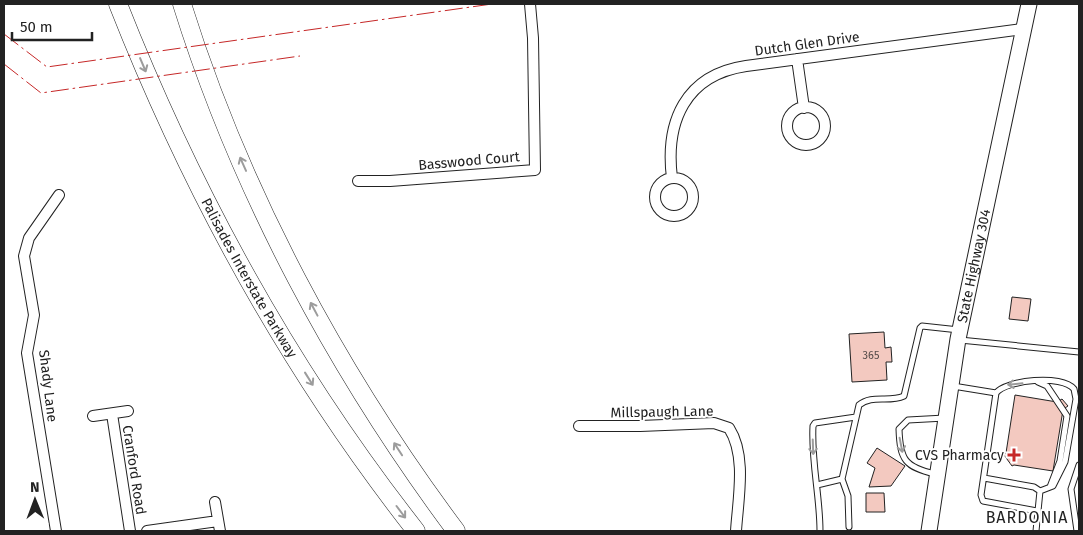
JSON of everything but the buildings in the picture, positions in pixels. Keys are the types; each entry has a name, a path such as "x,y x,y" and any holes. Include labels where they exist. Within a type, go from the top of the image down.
{"highway":[{"name":"Palisades Interstate Parkway","path":"118,4 183,154 241,266 321,399 416,531"},
{"path":"182,4 237,151 304,290 381,423 456,531"}],"main road":[{"name":"State Highway 304","path":"929,531 959,335 1029,4"}],"street":[{"name":"Basswood Court","path":"358,181 390,181 535,170 533,38 530,4"},
{"name":"Dutch Glen Drive","path":"672,178 669,156 672,130 677,114 694,91 709,78 728,70 796,59 1023,29"},
{"path":"796,59 804,108"},
{"name":"Shady Lane","path":"56,531 27,353 34,315 24,256 29,238 59,195"},
{"path":"93,416 128,411"},
{"name":"Cranford Road","path":"112,414 130,531"},
{"name":"Millspaugh Lane","path":"579,426 714,423 729,428 736,439 739,472 736,531"},
{"path":"148,531 219,526 215,502"}],"lane":[{"path":"849,527 848,496 842,479 859,405 866,399 899,398 904,396 922,326 959,335 1079,352"},
{"path":"1036,531 1037,511 1043,491 1056,482 1065,462 1076,394 1071,385 1063,381 1003,386 996,393 981,495 983,501 1037,511"},
{"path":"1036,382 1047,386 1067,416 1060,461 1052,485 1043,491"},
{"path":"950,386 996,393"},
{"path":"820,531 813,424 856,417"},
{"path":"937,475 914,469 910,465 900,448 899,429 908,420 946,418"},
{"path":"1076,531 1071,489 1079,465"},
{"path":"984,478 1034,487 1043,491"},
{"path":"817,485 842,479"}],"power":[{"path":"4,34 47,67 492,4"},
{"path":"4,64 41,93 300,56"}],"place":[{"name":"CVS Pharmacy","path":"1014,455"}],"district":[{"name":"BARDONIA","path":"1027,517"}]}
